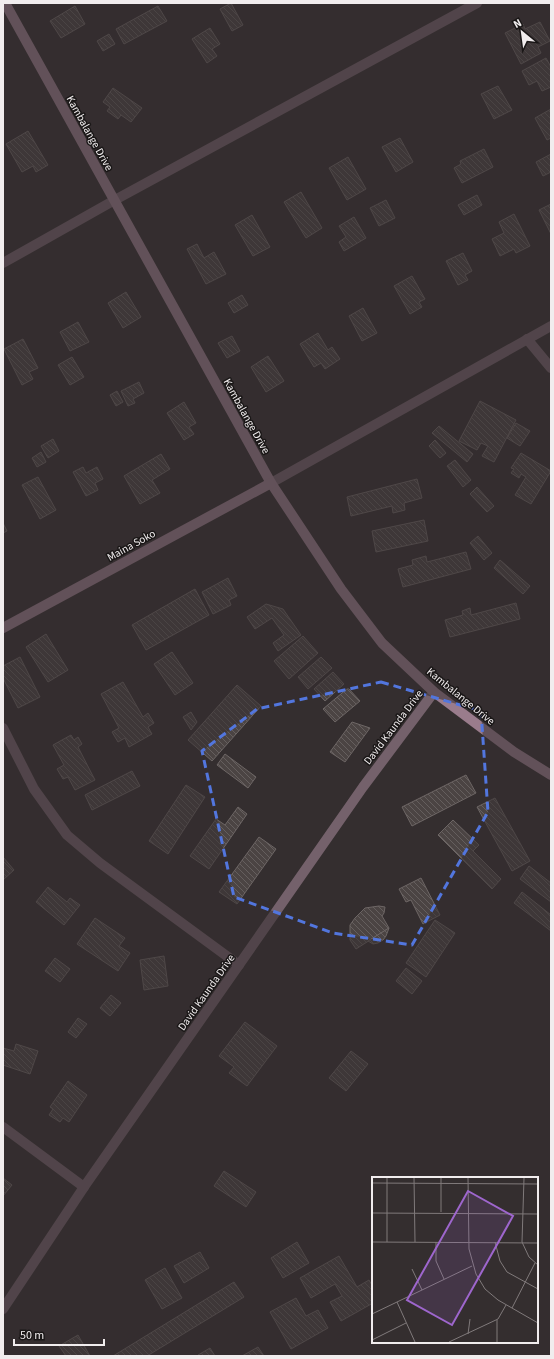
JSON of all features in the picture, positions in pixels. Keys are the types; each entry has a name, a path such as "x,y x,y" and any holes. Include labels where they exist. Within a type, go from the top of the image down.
{"street":[{"name":"Kambalange Drive","path":"4,3 271,483 341,589 382,643 434,692 514,752 551,775"},
{"path":"3,263 477,3"},
{"path":"271,483 551,326"},
{"path":"528,339 551,368"},
{"name":"Maina Soko","path":"3,628 271,483"},
{"name":"David Kaunda Drive","path":"3,1309 84,1187 363,787 434,692"},
{"path":"3,728 34,788 67,835 100,863 239,965"},
{"path":"3,1127 84,1187"}],"highlighted area":[{"path":"381,682 481,711 488,812 412,945 333,933 234,897 202,751 257,709"}],"building":[{"path":"231,3 243,25 232,31 220,9"},
{"path":"75,6 85,24 61,38 50,21"},
{"path":"158,6 167,21 124,44 116,29"},
{"path":"540,22 550,41 538,47 541,53 521,64 505,33 523,24 525,29"},
{"path":"210,28 220,44 212,49 217,56 207,63 192,39"},
{"path":"109,34 115,44 103,51 97,41"},
{"path":"546,58 551,67 551,87 542,91 537,81 529,85 522,71"},
{"path":"498,86 512,110 494,119 481,94"},
{"path":"113,88 142,108 131,122 121,115 118,119 107,111 110,107 103,102"},
{"path":"551,109 551,138 547,140 535,118"},
{"path":"28,131 48,165 36,172 33,166 22,172 6,144"},
{"path":"400,138 413,162 396,172 382,147"},
{"path":"484,149 493,167 462,183 454,168 461,164 460,161"},
{"path":"551,154 551,172 543,176 536,162"},
{"path":"348,157 366,189 347,200 329,168"},
{"path":"301,192 322,228 306,238 284,202"},
{"path":"477,195 482,205 464,215 458,205"},
{"path":"386,200 395,218 379,226 370,208"},
{"path":"551,204 551,234 539,210"},
{"path":"514,214 530,246 516,253 514,249 500,256 492,239 504,233 499,222"},
{"path":"252,215 270,247 253,256 235,225"},
{"path":"354,217 366,238 344,251 339,242 346,237 339,226"},
{"path":"197,244 204,258 214,252 226,274 206,284 187,249"},
{"path":"463,253 472,271 465,275 468,280 458,285 446,261"},
{"path":"412,276 425,299 419,302 422,307 410,314 394,286"},
{"path":"126,292 141,317 123,328 108,303"},
{"path":"242,295 248,305 234,313 228,303"},
{"path":"363,308 377,333 362,341 349,316"},
{"path":"78,322 89,342 70,351 60,332"},
{"path":"318,333 328,350 332,347 340,359 325,369 321,363 314,367 300,344"},
{"path":"232,336 240,351 227,358 218,343"},
{"path":"23,339 38,368 29,372 33,379 22,385 4,349"},
{"path":"268,356 284,381 266,392 251,367"},
{"path":"72,357 84,377 70,385 58,365"},
{"path":"139,382 144,393 133,399 135,403 128,406 121,391"},
{"path":"117,391 123,402 116,406 110,395"},
{"path":"480,401 516,420 494,462 482,456 488,446 481,443 477,450 459,441"},
{"path":"184,402 196,423 189,427 194,434 184,440 167,413"},
{"path":"516,423 530,431 520,446 507,438"},
{"path":"439,426 473,454 467,462 432,433"},
{"path":"53,439 59,451 48,458 41,446"},
{"path":"435,440 446,453 440,458 429,446"},
{"path":"41,452 46,462 37,467 32,458"},
{"path":"521,453 551,471 531,504 515,495 526,477 521,474 519,478 511,473 514,469 511,468"},
{"path":"161,454 170,469 152,480 160,493 140,504 124,476"},
{"path":"455,460 471,480 463,487 447,466"},
{"path":"83,467 86,473 97,467 103,479 95,483 98,490 86,496 73,472"},
{"path":"38,477 56,510 40,519 22,485"},
{"path":"417,479 422,498 404,503 405,510 393,513 392,506 351,516 347,497"},
{"path":"477,487 494,506 487,512 470,494"},
{"path":"424,520 428,541 376,552 372,531"},
{"path":"3,523 7,531 3,533"},
{"path":"478,536 492,553 484,560 470,543"},
{"path":"466,552 471,569 403,587 398,569 413,565 412,560 426,556 427,562"},
{"path":"500,560 530,586 523,594 494,568"},
{"path":"228,578 237,596 229,600 231,605 213,614 202,592"},
{"path":"195,589 209,615 146,650 132,625"},
{"path":"516,603 520,619 450,637 445,620 463,615 462,611 470,608 471,615"},
{"path":"266,604 283,609 301,635 278,651 273,643 284,635 272,618 255,629 247,617"},
{"path":"46,634 68,670 48,682 26,647"},
{"path":"303,636 318,653 289,679 274,661"},
{"path":"172,652 193,683 175,695 154,664"},
{"path":"20,657 40,697 18,708 3,678 3,666"},
{"path":"321,657 332,668 308,689 298,677"},
{"path":"333,672 344,684 325,701 314,689"},
{"path":"123,682 143,717 148,713 154,723 148,727 152,734 129,747 125,738 118,742 112,732 119,728 101,694"},
{"path":"237,685 261,706 212,761 188,740"},
{"path":"348,688 360,701 335,722 323,709"},
{"path":"191,712 197,722 191,730 183,717"},
{"path":"352,722 370,728 345,762 330,752"},
{"path":"71,735 74,740 78,737 82,744 78,747 95,780 75,790 68,777 63,779 57,769 64,765 53,745"},
{"path":"225,754 256,777 248,788 217,765"},
{"path":"132,771 140,786 92,810 85,795"},
{"path":"466,775 476,793 412,826 402,807"},
{"path":"186,785 205,797 168,854 149,841"},
{"path":"495,798 530,861 512,871 477,807"},
{"path":"238,807 247,814 209,869 190,856 216,819 225,825"},
{"path":"453,820 479,845 473,851 501,879 492,889 438,835"},
{"path":"259,837 276,849 237,904 219,892"},
{"path":"3,857 14,870 3,880"},
{"path":"529,866 551,883 551,902 520,879"},
{"path":"421,878 440,915 423,924 411,900 406,902 399,889"},
{"path":"48,887 67,902 70,898 80,905 64,925 36,902"},
{"path":"522,892 551,915 551,931 514,903"},
{"path":"379,906 385,907 382,916 389,928 356,949 350,940 350,925 365,908"},
{"path":"95,918 125,938 119,946 130,953 118,971 77,944"},
{"path":"435,920 455,933 426,977 406,963"},
{"path":"389,928 383,940 373,944 368,941"},
{"path":"164,956 168,986 144,990 140,960"},
{"path":"55,958 70,969 60,982 45,971"},
{"path":"406,968 422,981 412,994 396,981"},
{"path":"111,995 121,1003 110,1016 100,1008"},
{"path":"78,1018 87,1024 76,1038 68,1032"},
{"path":"245,1022 277,1046 247,1086 229,1073 234,1067 219,1056"},
{"path":"16,1044 38,1051 30,1074 3,1065 3,1048 14,1051"},
{"path":"351,1051 368,1064 346,1091 329,1078"},
{"path":"68,1081 87,1095 69,1122 63,1118 60,1122 49,1115 53,1109 50,1107"},
{"path":"224,1171 256,1192 246,1207 214,1186"},
{"path":"3,1178 12,1185 3,1196"},
{"path":"297,1242 309,1263 283,1278 271,1258"},
{"path":"200,1252 209,1268 184,1283 174,1266"},
{"path":"339,1256 357,1287 369,1280 372,1285 372,1304 341,1321 330,1302 342,1296 335,1284 311,1298 300,1278"},
{"path":"165,1268 182,1298 162,1309 145,1280"},
{"path":"234,1282 244,1297 147,1356 113,1356"},
{"path":"296,1298 306,1316 318,1310 328,1328 291,1349 270,1312"},
{"path":"78,1335 90,1356 66,1356 59,1346"},
{"path":"258,1347 264,1356 242,1356"},
{"path":"210,1348 215,1356 198,1356 198,1355"}]}
